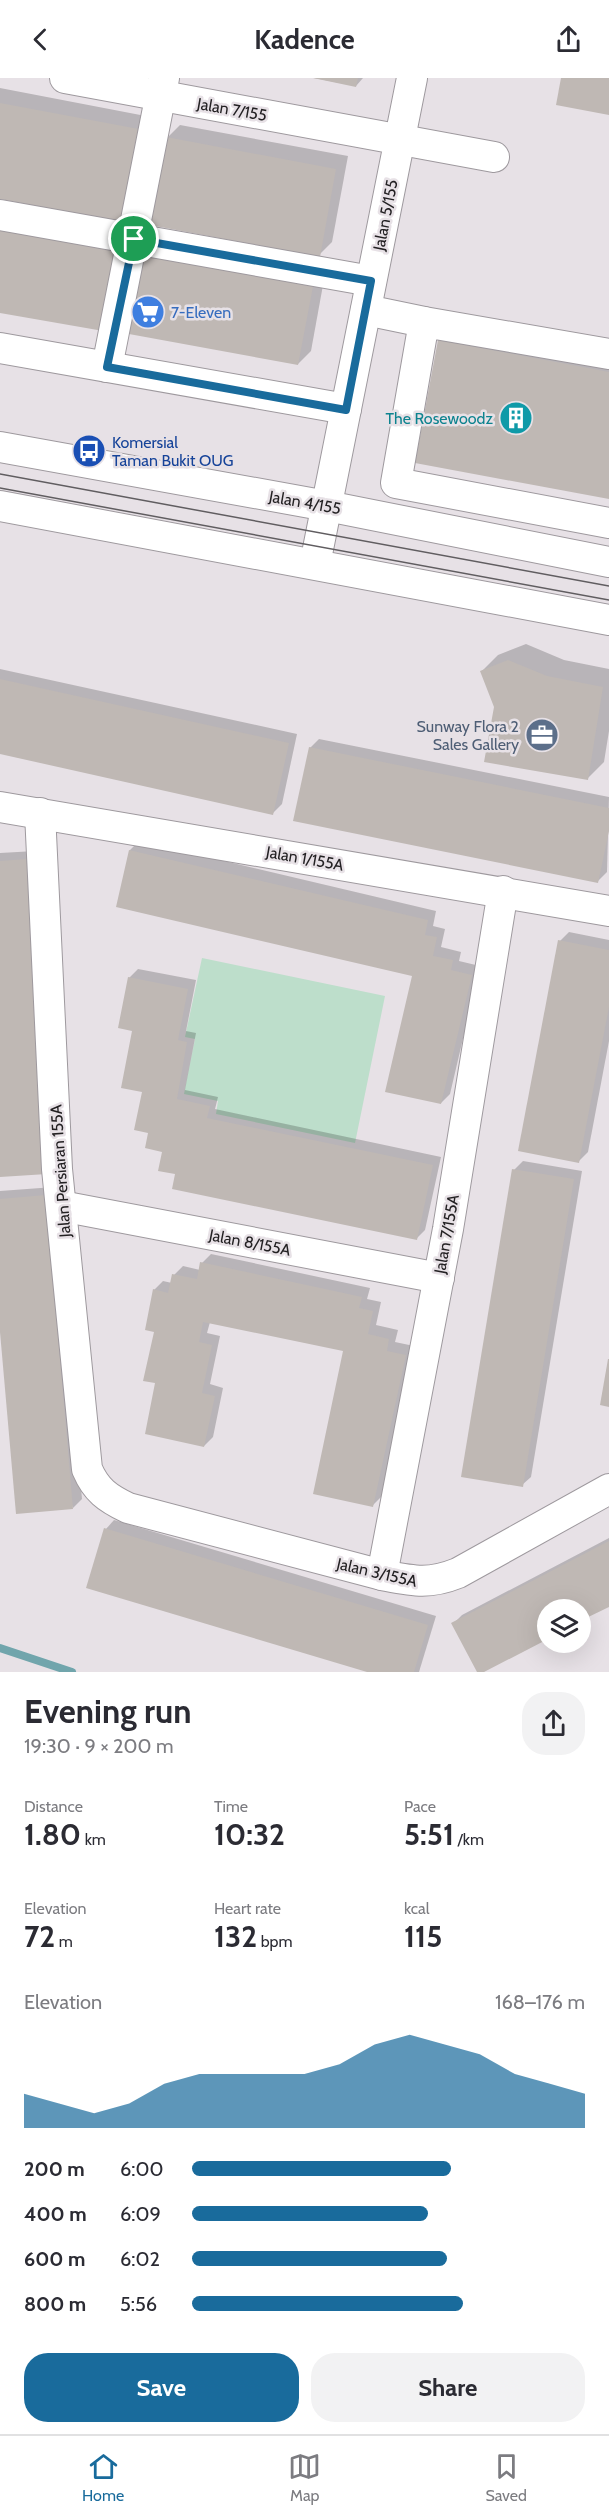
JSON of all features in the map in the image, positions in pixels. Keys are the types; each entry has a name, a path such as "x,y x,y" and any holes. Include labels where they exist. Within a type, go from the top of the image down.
{"street":[{"name":"Jalan 7/155","path":"65,78 162,87 400,140 494,157"},
{"name":"Jalan 5/155","path":"315,564 412,78"},
{"path":"107,367 134,239 162,87"},
{"path":"0,215 371,281"},
{"path":"366,310 609,354"},
{"path":"424,322 396,483 609,523"},
{"path":"0,348 346,410"},
{"name":"Jalan 4/155","path":"0,447 327,506 609,562"},
{"path":"0,506 609,620"},
{"name":"Jalan 1/155A","path":"0,807 503,891 609,911"},
{"name":"Jalan Persiaran 155A","path":"40,813 62,1206 87,1469 94,1485 107,1499 128,1508"},
{"name":"Jalan 7/155A","path":"382,1575 439,1278 503,891"},
{"name":"Jalan 8/155A","path":"62,1206 439,1278"},
{"name":"Jalan 3/155A","path":"128,1508 382,1575 421,1582 439,1581 458,1574 609,1489"}],"green space":[{"path":"202,958 385,996 355,1143 216,1114 218,1101 184,1094 195,1039 185,1037"}],"building":[{"path":"313,78 358,78 356,87"},
{"path":"561,78 609,78 609,115 556,105"},
{"path":"0,103 144,130 126,223 0,199"},
{"path":"166,137 336,169 320,257 150,225"},
{"path":"0,216 126,238 109,332 0,313"},
{"path":"146,244 315,276 298,365 129,334"},
{"name":"The Rosewoodz","path":"438,340 609,372 609,499 415,463"},
{"name":"Sunway Flora 2 Sales Gallery","path":"508,660 547,676 603,687 588,780 484,762 494,707 480,671"},
{"path":"0,679 289,743 273,815 0,754"},
{"path":"309,747 609,808 609,831 598,883 293,821"},
{"path":"129,850 428,920 425,935 437,937 433,956 453,960 451,970 472,975 441,1104 385,1092 412,976 116,907"},
{"path":"27,859 47,1174 0,1177 0,861"},
{"path":"558,940 609,950 609,1007 579,1163 518,1151"},
{"path":"128,977 188,989 178,1040 187,1042 177,1099 210,1106 207,1118 433,1165 417,1240 172,1189 175,1174 158,1171 162,1152 145,1148 148,1133 134,1130 142,1092 121,1088 132,1031 118,1028"},
{"path":"512,1169 574,1179 523,1487 461,1477"},
{"path":"46,1195 73,1509 16,1514 0,1332 0,1199"},
{"path":"200,1262 362,1297 359,1308 373,1311 368,1334 389,1339 387,1351 406,1355 373,1507 313,1494 343,1351 203,1322 199,1342 212,1345 202,1393 215,1396 204,1447 145,1434 155,1383 143,1381 154,1332 145,1330 153,1289 168,1293 172,1274 197,1279"},
{"path":"609,1359 609,1407 600,1405"},
{"path":"104,1528 428,1625 414,1672 367,1672 86,1588"},
{"path":"609,1541 609,1607 591,1616 591,1599 537,1599 537,1645 484,1672 477,1672 451,1623"}],"waterway":[{"path":"0,1648 72,1672"}],"tram line":[{"path":"0,474 609,586"},
{"path":"0,488 609,600"}],"place":[{"name":"7-Eleven","path":"148,312"},
{"name":"The Rosewoodz","path":"516,418"},
{"name":"Komersial Taman Bukit OUG","path":"89,451"},
{"name":"Sunway Flora 2 Sales Gallery","path":"542,735"}],"route":[{"path":"134,239 371,281 346,410 107,367 134,239"}]}
